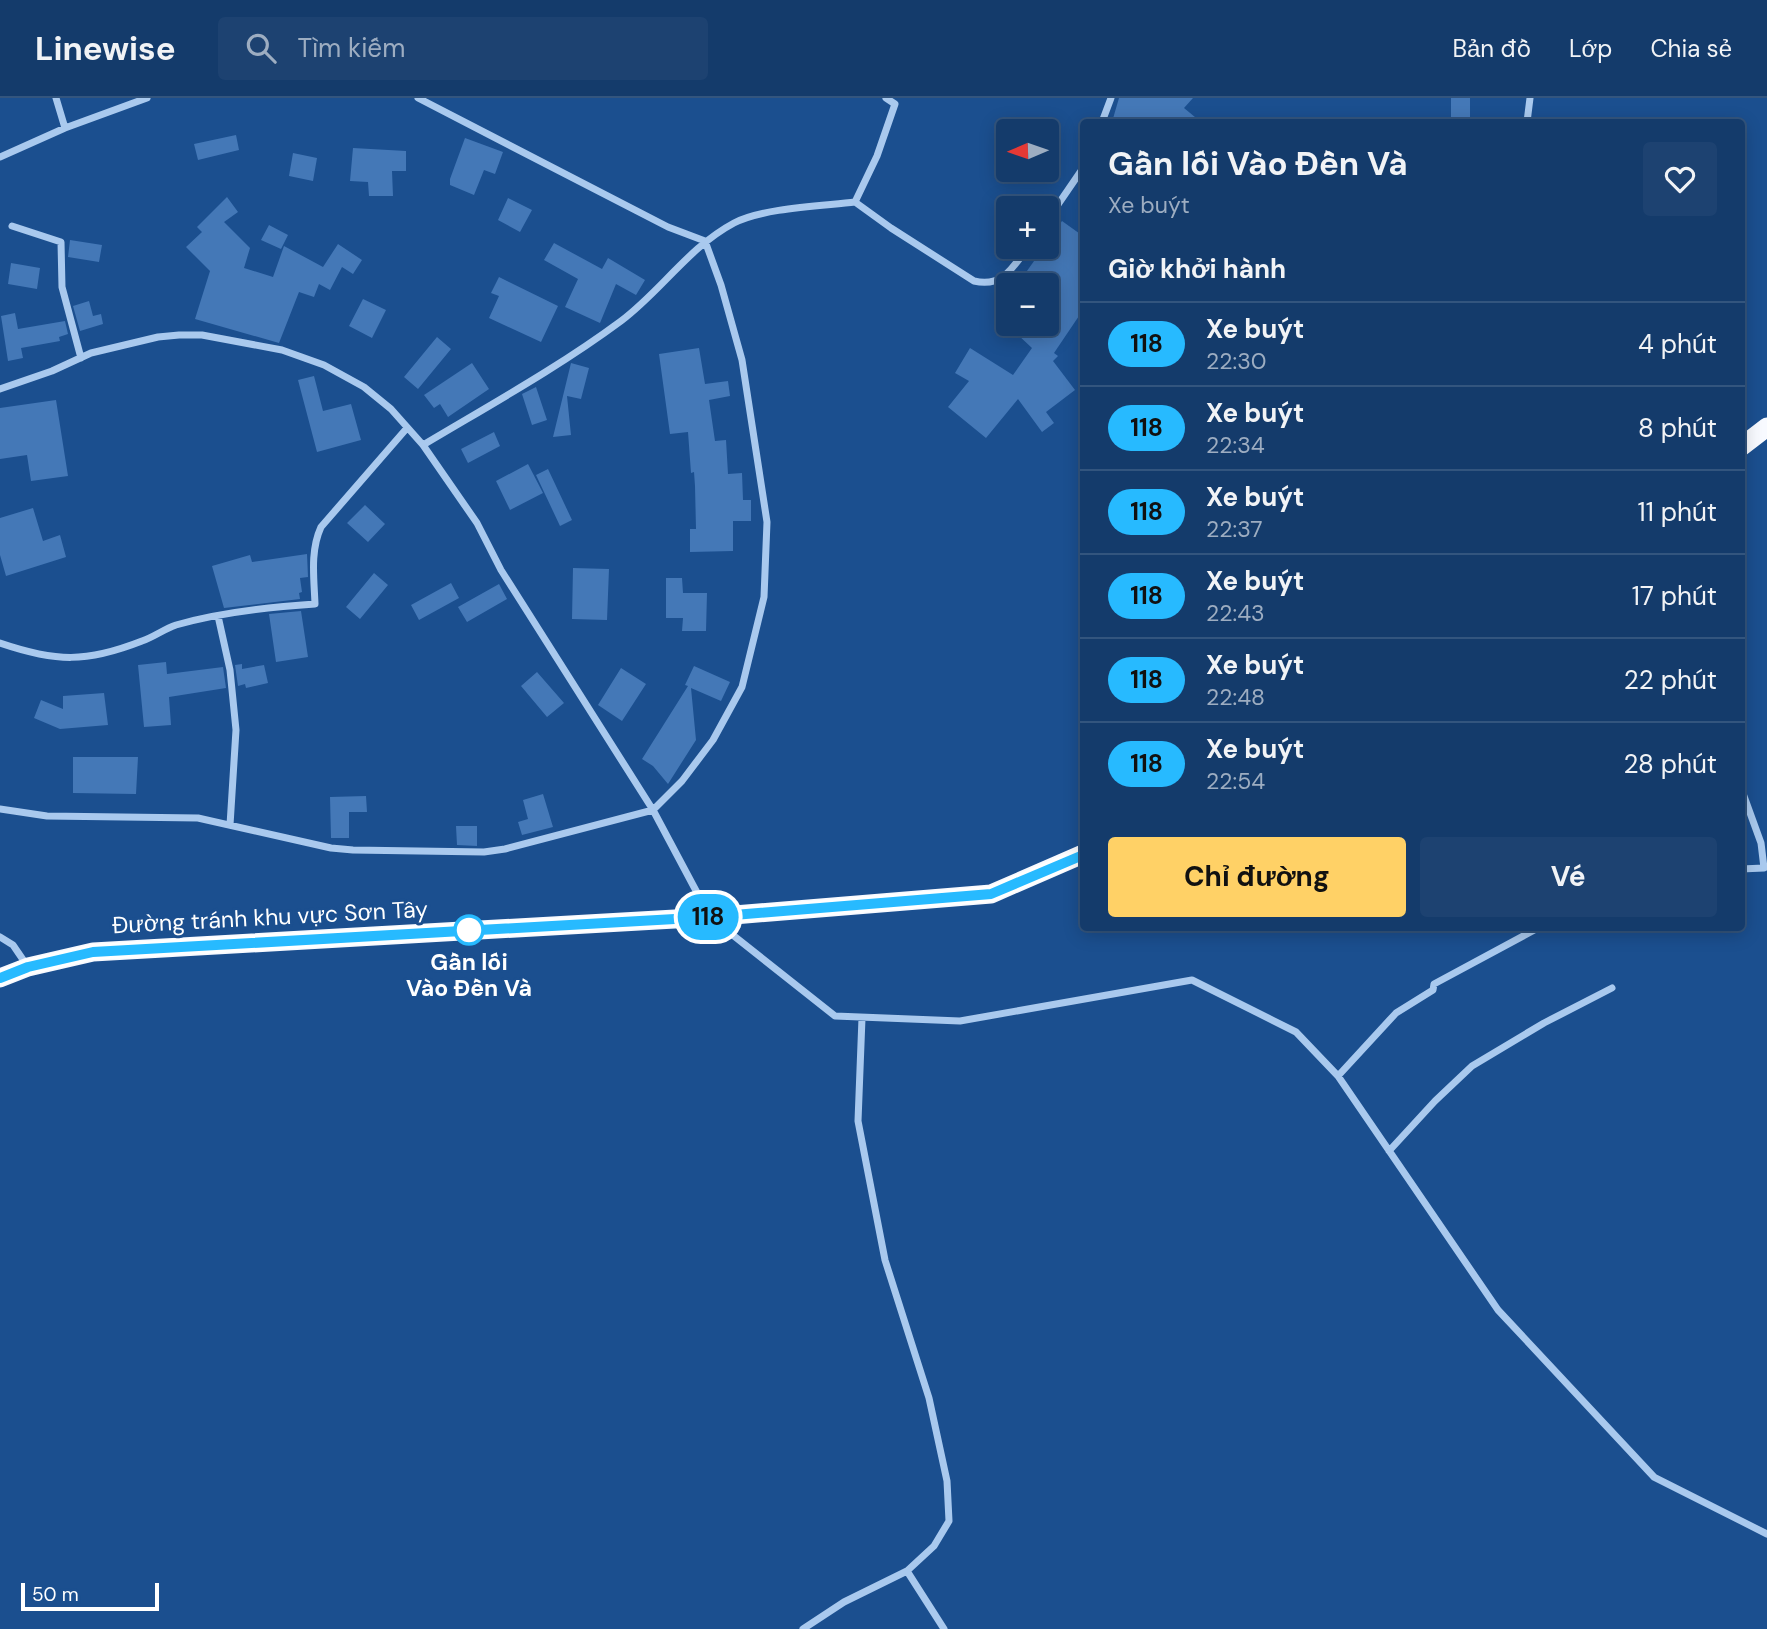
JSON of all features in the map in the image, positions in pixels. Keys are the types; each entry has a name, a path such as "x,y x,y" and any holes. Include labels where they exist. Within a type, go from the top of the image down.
{"highway":[{"path":"1745,444 1767,427"},
{"name":"Đường tránh khu vực Sơn Tây","path":"0,978 28,967 93,952 710,917 991,894 1080,856"}],"street":[{"path":"56,98 65,128"},
{"path":"0,157 65,128 147,98"},
{"path":"0,809 47,816 198,818 331,848 484,852 505,849 653,810 682,781 713,740 742,687 764,597 767,522 742,360 722,285 705,242 668,228 418,98"},
{"path":"855,202 877,156 896,101 886,98"},
{"path":"1103,119 1111,98"},
{"path":"1527,119 1530,98"},
{"path":"1059,203 1080,172"},
{"path":"423,446 559,364 624,319 705,242 737,222 764,214 855,202 974,281 986,283 1007,275 1019,259"},
{"path":"12,226 61,242 62,287 81,358"},
{"path":"0,388 52,372 113,347 179,335 202,335 282,350 324,365 363,387 391,409 423,446 477,523 501,570 653,810 710,917 835,1016 960,1021 1192,980 1296,1032 1338,1076 1498,1310 1654,1477 1767,1534"},
{"path":"0,643 53,658 77,658 101,654 143,641 174,626 218,616 315,604 313,555 315,540 321,527 407,428"},
{"path":"218,616 230,670 236,730 230,825"},
{"path":"1745,799 1761,843 1766,870 1745,869"},
{"path":"1338,1076 1396,1013 1433,989 1434,984 1532,931"},
{"path":"0,937 13,946 28,967"},
{"path":"1389,1150 1472,1066 1544,1023 1612,988"},
{"path":"803,1629 844,1602 907,1571 934,1546 949,1521 947,1481 929,1398 886,1260 858,1121 862,1017"},
{"path":"907,1571 944,1629"}],"building":[{"path":"1119,98 1193,98 1184,108 1197,119 1113,119"},
{"path":"1451,98 1470,98 1470,119 1451,119"},
{"path":"236,135 239,150 198,160 194,144"},
{"path":"465,138 503,152 495,174 484,170 474,195 450,185"},
{"path":"353,148 406,151 406,171 392,171 393,196 369,196 368,182 350,181"},
{"path":"293,153 317,158 313,181 289,176"},
{"path":"227,197 238,212 224,222 250,248 244,268 273,277 284,246 323,267 338,244 362,260 353,274 342,267 330,290 319,284 314,297 299,292 279,343 195,319 210,271 186,247 202,232 197,227"},
{"path":"508,198 532,210 520,232 498,220"},
{"path":"1062,221 1080,234 1080,314 1054,353 1058,356 1053,361 1075,390 1046,412 1054,423 1042,432 1018,399 986,438 948,407 969,381 955,373 970,348 1013,375 1032,348 1019,336 1059,336 1059,273 1026,273 1035,259 1059,259 1059,225"},
{"path":"269,225 288,235 281,249 261,240"},
{"path":"70,240 102,245 99,262 68,257"},
{"path":"554,243 602,269 608,258 645,280 636,295 616,284 600,323 565,307 578,279 544,260"},
{"path":"11,263 40,268 37,289 8,284"},
{"path":"499,277 558,306 541,342 489,318 499,296 491,293"},
{"path":"363,299 386,310 372,338 349,326"},
{"path":"89,301 93,316 101,314 103,324 80,331 73,306"},
{"path":"15,313 18,329 65,321 68,334 59,337 60,341 21,348 23,358 8,361 1,316"},
{"path":"437,337 451,349 418,389 404,377"},
{"path":"699,348 705,384 728,381 730,396 709,400 715,441 726,440 728,474 742,473 743,500 751,500 751,521 733,521 733,551 690,552 690,529 696,529 694,472 691,473 688,432 670,434 659,354"},
{"path":"472,363 489,389 448,417 440,404 434,408 424,395"},
{"path":"571,363 589,368 581,399 567,396 571,435 553,437"},
{"path":"314,376 323,411 351,404 361,440 317,452 298,380"},
{"path":"536,387 547,420 532,425 522,394"},
{"path":"56,400 68,476 31,481 27,455 0,459 0,408"},
{"path":"494,432 500,446 468,463 461,449"},
{"path":"528,464 543,493 510,510 496,481"},
{"path":"548,469 572,520 560,526 536,475"},
{"path":"365,505 385,524 368,542 347,523"},
{"path":"33,508 43,541 60,535 66,557 6,576 0,555 0,518"},
{"path":"307,554 308,577 300,578 300,599 224,608 212,566 250,555 252,562"},
{"path":"573,568 609,569 607,620 572,619"},
{"path":"374,573 388,585 360,619 346,607"},
{"path":"666,578 682,578 683,593 707,593 706,631 682,631 683,618 666,618"},
{"path":"451,583 459,598 419,620 411,605"},
{"path":"499,584 507,599 467,622 458,607"},
{"path":"301,611 308,657 276,662 269,614"},
{"path":"166,662 167,674 223,667 226,688 169,697 171,725 144,727 138,665"},
{"path":"242,664 242,669 264,665 268,683 246,688 245,684 238,686 235,665"},
{"path":"694,666 730,682 721,701 691,688 696,740 668,784 653,766 642,759 688,686 685,685"},
{"path":"621,668 646,684 622,721 598,705"},
{"path":"537,672 564,703 547,717 521,686"},
{"path":"104,693 108,725 60,729 34,718 41,700 63,709 63,696"},
{"path":"73,757 138,757 136,794 73,793"},
{"path":"543,794 553,827 522,835 518,822 528,819 523,800"},
{"path":"366,796 367,812 349,812 349,838 331,838 330,797"},
{"path":"456,826 477,826 477,846 457,845"}],"bus line":[{"name":"118","path":"0,978 28,967 93,952 710,917 991,894 1080,856"}],"place":[{"name":"Gần lối Vào Đền Và","path":"469,930"}]}
